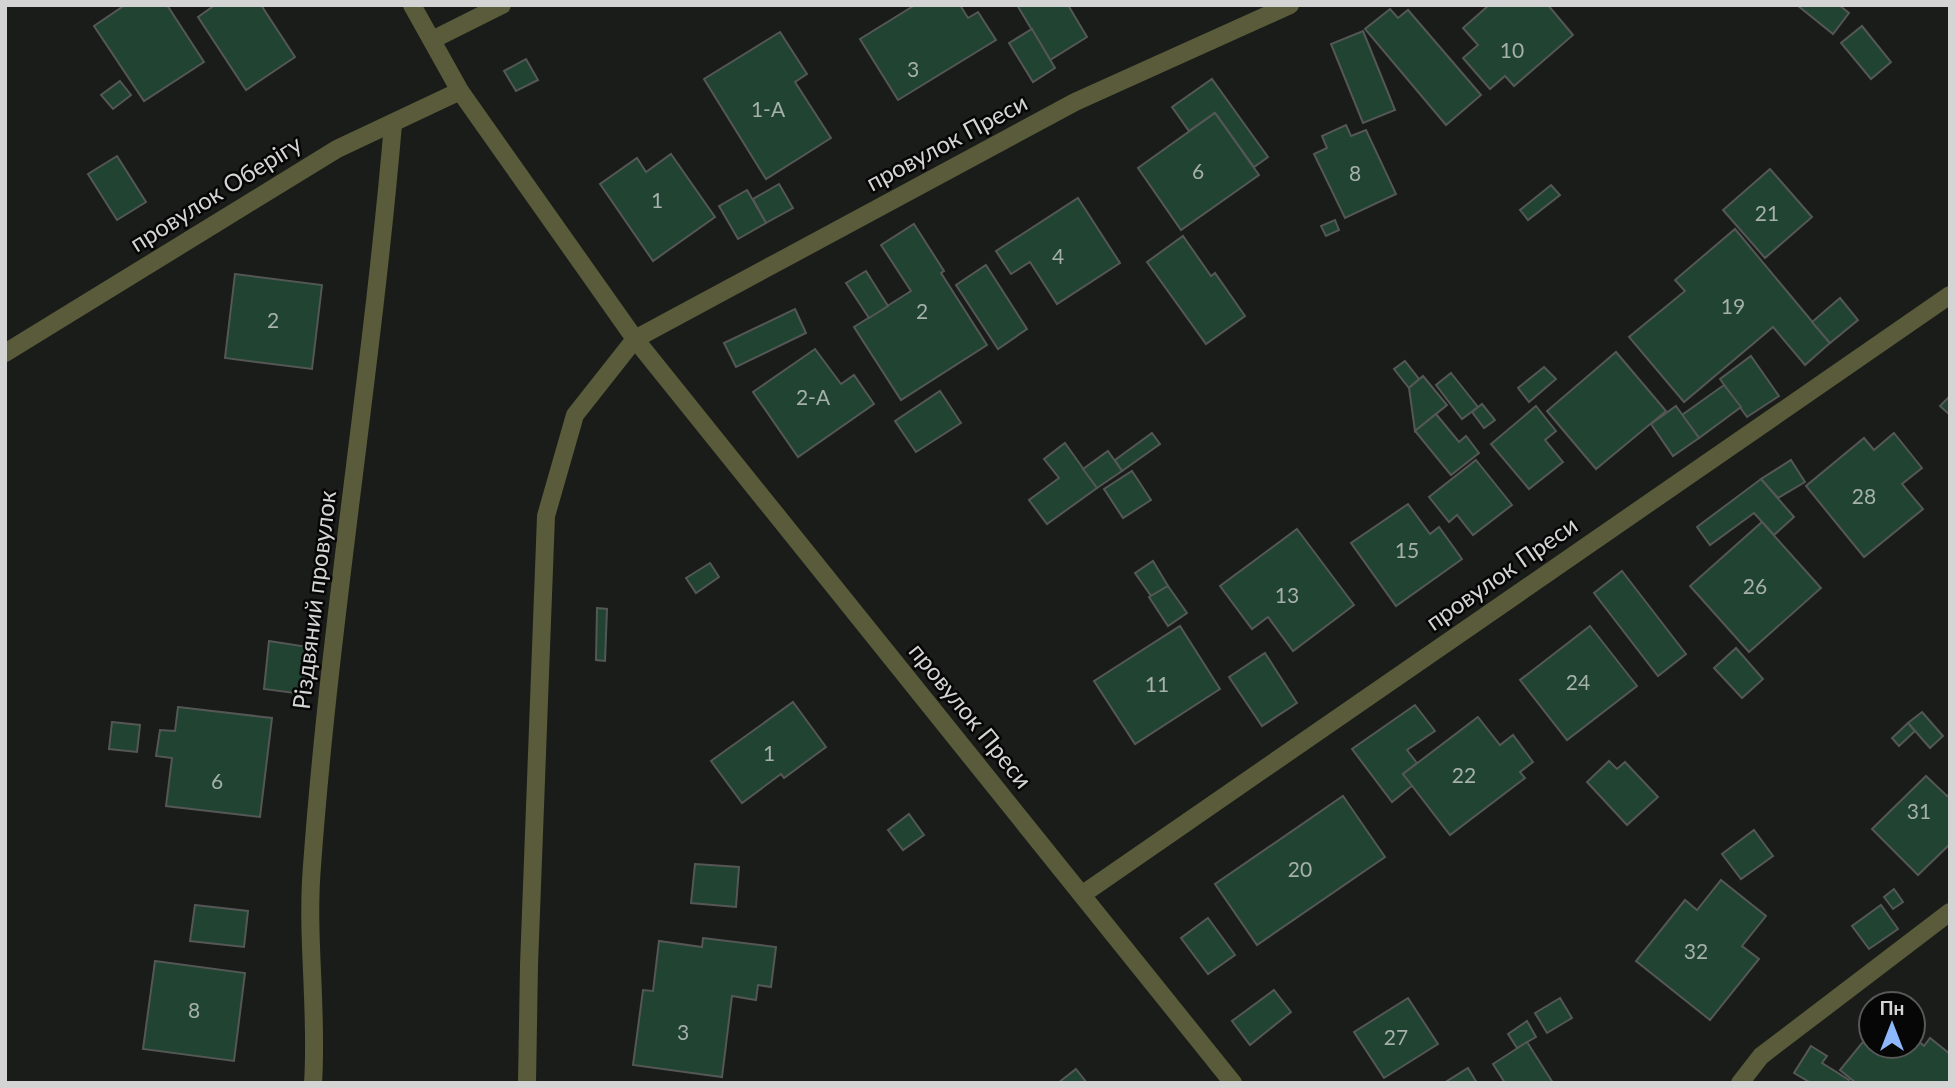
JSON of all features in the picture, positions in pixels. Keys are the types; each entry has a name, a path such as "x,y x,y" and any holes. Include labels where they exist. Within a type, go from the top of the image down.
{"street":[{"name":"провулок Преси","path":"412,5 460,91 635,339 1233,1083"},
{"path":"432,40 502,5"},
{"name":"провулок Преси","path":"635,339 1075,102 1290,5"},
{"name":"провулок Оберігу","path":"5,353 337,149 460,91"},
{"name":"Різдвяний провулок","path":"313,1083 316,1044 311,869 334,638 382,261 393,124"},
{"name":"провулок Преси","path":"1083,894 1950,295"},
{"path":"527,1083 546,516 575,415 635,339"},
{"path":"1740,1083 1761,1056 1950,912"}],"building":[{"path":"125,5 167,5 204,62 144,101 94,26"},
{"path":"215,5 261,5 295,57 246,90 198,17"},
{"path":"915,5 960,5 968,18 978,12 996,40 898,100 860,39"},
{"path":"1017,5 1068,5 1087,37 1050,60"},
{"path":"1489,5 1548,5 1573,35 1514,86 1505,76 1490,89 1463,58 1478,45 1463,28"},
{"path":"1797,5 1839,5 1849,13 1833,34"},
{"path":"1390,9 1398,18 1408,10 1481,95 1446,125 1365,29"},
{"path":"1862,26 1891,62 1871,79 1841,43"},
{"path":"1032,29 1055,68 1033,82 1009,43"},
{"path":"1363,31 1395,110 1363,123 1331,44"},
{"path":"780,32 807,74 795,82 831,138 766,179 704,79"},
{"path":"526,59 538,80 516,91 504,71"},
{"path":"1212,79 1268,157 1254,167 1215,113 1189,131 1172,107"},
{"path":"120,81 131,95 113,109 101,95"},
{"path":"1215,113 1259,175 1181,230 1138,168"},
{"path":"1346,125 1351,136 1366,130 1396,194 1345,218 1314,154 1327,148 1322,136"},
{"path":"671,154 715,217 653,261 600,184 637,158 646,172"},
{"path":"117,156 146,202 117,220 88,174"},
{"path":"1770,169 1812,217 1765,258 1723,210"},
{"path":"779,184 793,208 766,223 753,199"},
{"path":"1551,185 1560,195 1528,220 1520,210"},
{"path":"747,190 766,223 738,239 719,206"},
{"path":"1078,198 1120,263 1057,304 1030,262 1011,274 996,251"},
{"path":"1335,220 1339,230 1326,236 1321,226"},
{"path":"914,224 944,271 941,273 987,345 901,400 854,327 911,291 881,245"},
{"path":"1735,229 1830,343 1805,365 1773,327 1684,402 1629,337 1685,291 1675,280"},
{"path":"1183,236 1211,276 1215,273 1245,316 1206,344 1147,262"},
{"path":"986,265 1027,329 998,349 956,285"},
{"path":"866,271 888,306 869,318 846,283"},
{"path":"235,274 322,285 312,369 225,358"},
{"path":"1840,298 1858,320 1830,343 1812,322"},
{"path":"795,309 806,333 736,367 724,343"},
{"path":"815,349 841,384 854,375 874,404 798,457 753,392"},
{"path":"1616,352 1666,411 1596,469 1547,411"},
{"path":"1751,356 1779,396 1747,417 1720,379"},
{"path":"1405,361 1419,379 1409,388 1394,369"},
{"path":"1544,367 1556,379 1529,402 1518,388"},
{"path":"1451,373 1478,407 1462,419 1436,385"},
{"path":"1423,376 1447,405 1415,431 1409,388"},
{"path":"1724,385 1741,407 1699,438 1682,415"},
{"path":"940,391 961,423 916,452 895,421"},
{"path":"1950,396 1950,415 1940,406"},
{"path":"1482,404 1495,420 1484,428 1472,412"},
{"path":"1536,406 1556,431 1545,440 1563,462 1529,489 1491,444"},
{"path":"1676,406 1699,438 1673,456 1651,424"},
{"path":"1436,414 1459,442 1466,436 1479,453 1451,475 1415,431"},
{"path":"1152,433 1160,444 1122,471 1115,460"},
{"path":"1894,433 1922,468 1902,484 1923,509 1864,557 1806,486 1864,438 1874,450"},
{"path":"1065,443 1097,488 1047,524 1029,500 1059,478 1044,459"},
{"path":"1108,451 1122,471 1097,488 1083,469"},
{"path":"1476,460 1512,505 1473,535 1457,515 1449,522 1429,497"},
{"path":"1791,460 1805,482 1778,498 1761,479"},
{"path":"1132,471 1151,500 1123,518 1104,489"},
{"path":"1761,479 1794,517 1774,535 1754,513 1710,545 1697,527"},
{"path":"1408,504 1430,534 1439,527 1462,559 1396,606 1351,543"},
{"path":"1762,522 1821,588 1749,652 1690,586"},
{"path":"1297,529 1354,605 1293,651 1268,617 1252,629 1220,586"},
{"path":"1153,561 1168,586 1151,596 1135,573"},
{"path":"710,563 719,577 696,593 686,578"},
{"path":"1622,571 1686,654 1658,676 1594,593"},
{"path":"1168,586 1187,613 1168,626 1149,597"},
{"path":"597,608 607,609 605,661 596,660"},
{"path":"1180,626 1220,689 1135,744 1094,681"},
{"path":"1590,626 1637,686 1567,740 1520,680"},
{"path":"269,641 308,647 302,694 264,689"},
{"path":"1736,648 1763,679 1742,698 1714,668"},
{"path":"1265,653 1297,703 1262,726 1229,677"},
{"path":"793,702 826,747 784,778 781,774 742,803 711,761"},
{"path":"1415,705 1435,731 1407,750 1417,763 1403,774 1413,785 1392,802 1352,749"},
{"path":"178,707 272,718 260,817 166,806 172,758 156,756 160,730 175,731"},
{"path":"1922,712 1943,736 1930,748 1908,723"},
{"path":"1478,717 1500,745 1513,735 1533,762 1520,772 1525,778 1450,835 1403,774"},
{"path":"112,722 140,725 137,752 109,749"},
{"path":"1908,723 1915,731 1899,746 1892,738"},
{"path":"1609,761 1617,769 1625,762 1658,797 1627,825 1587,782"},
{"path":"1926,776 1947,796 1950,794 1950,844 1918,875 1872,829"},
{"path":"1343,796 1385,857 1257,945 1215,884"},
{"path":"909,814 924,835 903,850 888,830"},
{"path":"1754,830 1773,856 1741,879 1722,854"},
{"path":"695,864 739,867 736,907 691,903"},
{"path":"1721,880 1766,916 1742,946 1759,959 1710,1020 1636,961 1685,900 1697,910"},
{"path":"1894,889 1903,902 1893,909 1884,897"},
{"path":"195,905 248,911 244,947 190,941"},
{"path":"1881,905 1898,929 1869,949 1852,926"},
{"path":"1208,918 1235,955 1208,974 1181,938"},
{"path":"703,938 776,947 771,987 758,985 756,1000 732,996 722,1077 633,1065 643,990 653,991 659,941 702,947"},
{"path":"155,961 245,973 234,1061 143,1049"},
{"path":"1274,990 1291,1012 1250,1045 1232,1021"},
{"path":"1408,998 1438,1044 1384,1078 1354,1032"},
{"path":"1560,998 1572,1018 1547,1033 1535,1013"},
{"path":"1527,1021 1536,1037 1517,1048 1508,1034"},
{"path":"1930,1038 1950,1054 1950,1083 1856,1083 1840,1070 1857,1049 1857,1060 1927,1060 1927,1042"},
{"path":"1527,1042 1553,1083 1505,1083 1493,1064"},
{"path":"1811,1046 1827,1056 1822,1063 1849,1080 1848,1083 1811,1083 1794,1073"},
{"path":"1468,1068 1477,1083 1444,1083"},
{"path":"1076,1069 1087,1083 1058,1083"}]}
